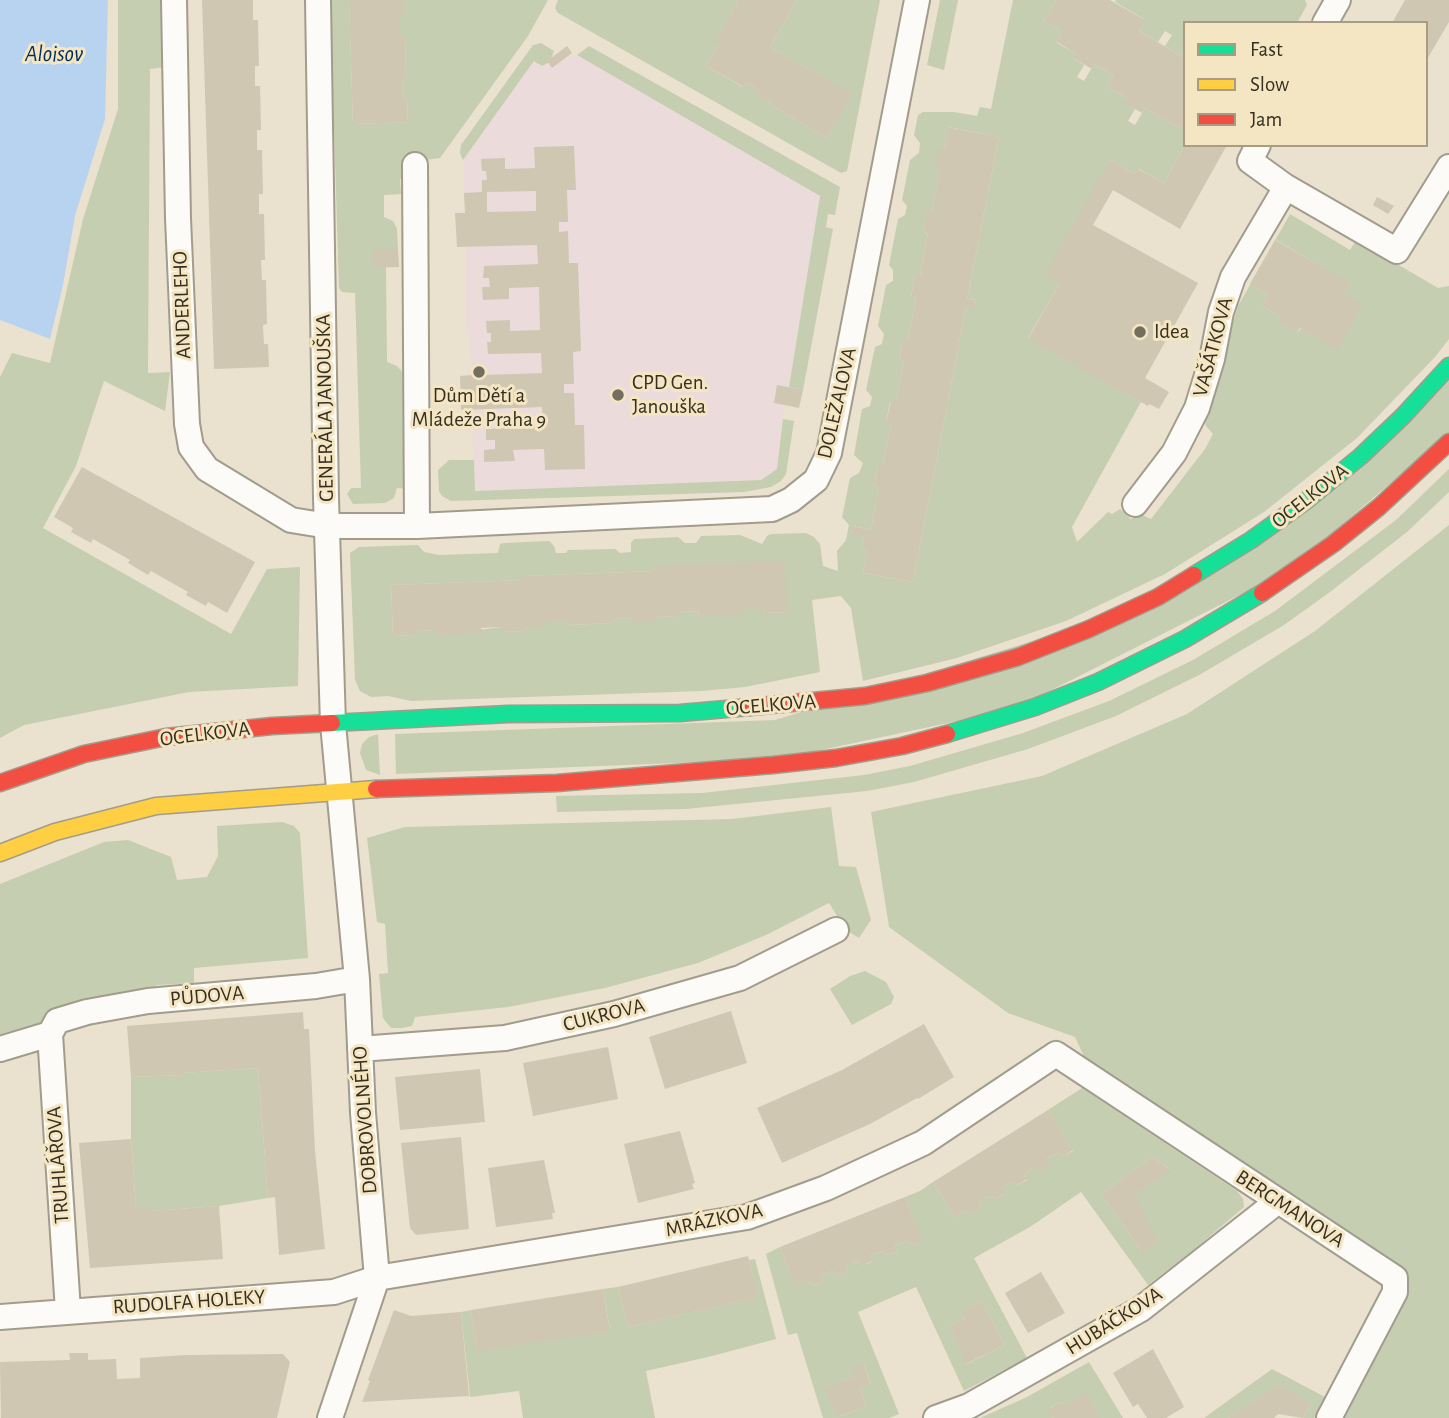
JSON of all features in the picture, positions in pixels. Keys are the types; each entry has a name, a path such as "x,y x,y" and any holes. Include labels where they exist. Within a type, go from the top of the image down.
{"street":[{"name":"ANDERLEHO","path":"174,0 178,218 187,424 191,447 207,469 291,520 328,526"},
{"name":"GENERÁLA JANOUŠKA","path":"318,0 328,526 334,723 340,804"},
{"name":"DOLEŽALOVA","path":"328,526 417,526 772,509 791,500 816,481 829,453 917,0"},
{"path":"1326,21 1338,0"},
{"path":"1257,147 1250,161 1286,187 1397,251 1449,167"},
{"path":"415,165 417,526"},
{"name":"VAŠÁTKOVA","path":"1135,504 1174,453 1197,408 1212,359 1221,313 1233,278 1286,187"},
{"name":"OCELKOVA","path":"0,783 84,754 166,737 272,726 334,723 508,715 680,713 865,696 927,683 1018,657 1089,629 1158,597 1251,540 1307,500 1361,456 1404,416 1449,366"},
{"path":"0,853 55,832 156,806 340,804 390,788 557,783 773,765 876,751 964,730 1035,707 1098,682 1185,639 1250,601 1333,544 1388,499 1449,442"},
{"name":"DOBROVOLNÉHO","path":"330,1418 377,1278 360,1049 358,979 340,804"},
{"name":"CUKROVA","path":"360,1049 505,1038 614,1014 740,978 836,930"},
{"name":"PŮDOVA","path":"0,1049 87,1012 148,1001 358,979"},
{"name":"TRUHLÁŘOVA","path":"53,1028 68,1311"},
{"name":"MRÁZKOVA","path":"377,1278 747,1217 826,1188 923,1143 1056,1054"},
{"name":"BERGMANOVA","path":"1056,1054 1395,1278 1395,1292 1329,1418"},
{"name":"HUBÁČKOVA","path":"936,1418 969,1406 1141,1308 1278,1201"},
{"name":"RUDOLFA HOLEKY","path":"0,1317 334,1292 377,1278"}],"shaded area":[{"path":"577,55 820,196 789,387 774,403 785,406 777,469 761,480 475,491 471,409 462,409 460,375 473,374 466,321 466,246 457,246 456,212 465,211 463,160 535,60 542,66"}],"green space":[{"path":"118,0 164,0 166,67 150,69 148,373 170,372 165,411 104,381 76,466 43,528 231,634 267,569 300,567 298,686 189,692 24,725 0,738 0,377 12,353 50,363 83,219 118,109"},
{"path":"330,0 349,0 353,124 408,122 402,79 406,79 405,36 400,35 400,15 404,15 404,0 548,0 528,36 440,158 425,160 423,178 400,179 401,194 384,195 384,217 393,221 397,229 398,249 373,249 373,267 386,267 387,362 397,366 404,374 407,489 397,488 394,498 385,503 353,504 347,494 351,488 361,488 355,293 342,292 339,288"},
{"path":"558,0 739,0 716,41 719,44 706,66 743,87 746,83 755,88 753,92 772,103 771,105 827,138 852,94 770,47 797,0 880,0 847,171 841,173 558,13 555,8"},
{"path":"940,0 958,0 944,70 927,65"},
{"path":"1013,0 1056,0 1044,21 1062,31 1057,43 1075,53 1073,58 1084,65 1077,77 1084,81 1094,64 1113,75 1107,87 1126,97 1124,102 1135,109 1128,121 1135,125 1145,108 1183,130 1184,147 1164,183 1139,169 1135,174 1110,160 1060,283 1028,338 1141,402 1072,527 1077,542 1108,512 1112,514 1120,509 1131,519 1140,514 1151,519 1205,449 1213,434 1206,426 1204,418 1238,306 1250,284 1268,295 1262,306 1281,317 1279,321 1297,332 1344,294 1350,283 1276,240 1260,267 1290,214 1350,250 1356,240 1438,288 1449,286 1449,339 1357,438 1264,512 1165,574 1066,621 957,658 863,681 851,608 841,596 812,600 820,672 745,687 702,691 411,701 388,696 371,697 360,691 355,680 350,553 359,547 418,545 424,552 439,555 498,553 500,544 504,543 549,541 556,553 566,553 568,550 615,549 620,553 631,552 634,539 678,537 685,543 696,543 701,536 740,535 762,544 771,534 806,533 820,544 823,566 838,571 837,551 846,540 849,525 842,517 850,478 859,473 863,463 854,455 862,409 870,406 872,397 866,390 875,347 882,344 884,334 878,326 886,285 893,281 893,270 889,265 898,219 905,215 907,206 902,200 910,160 919,153 920,143 914,135 918,115 923,112 954,112 977,116 980,107 991,109","holes":["949,127 999,137 967,299 976,300 974,308 966,307 913,582 863,573 867,551 862,550 864,537 851,534 853,526 871,530 879,488 874,487 878,466 883,466 891,424 886,422 890,402 896,402 904,361 899,359 903,339 908,339 916,298 911,296 915,276 920,276 928,233 923,232 927,211 932,211","653,567 787,612 765,613 764,609 744,609 699,616 698,611 679,612 678,616 633,622 633,618 613,619 613,623 568,625 567,621 547,621 525,627 524,631 502,632 502,627 437,635 436,630 416,631 415,635 393,636 391,585 654,571"]},
{"path":"1305,0 1307,5 1298,21 1183,21 1183,57 1165,46 1172,35 1165,31 1158,42 1139,31 1144,19 1115,2"},
{"path":"541,43 554,51 550,62 542,66 534,61 463,160 461,145 533,45"},
{"path":"589,46 840,187 835,215 828,214 826,227 833,229 803,390 789,387 820,196 577,55"},
{"path":"1449,376 1449,433 1289,570 1014,709 779,759 396,774 395,734 775,720 1160,602"},
{"path":"783,419 794,421 786,474 771,487 744,492 451,501 439,491 438,470 449,460 474,460 475,491 761,480 777,469"},
{"path":"1449,469 1449,492 1407,532 1330,592 1284,625 1201,674 1116,716 1028,749 914,782 867,791 686,809 557,812 556,796 702,793 864,775 910,766 1023,733 1109,701 1193,660 1275,611 1396,520"},
{"path":"1449,525 1449,1418 1341,1418 1409,1287 1391,1261 1087,1063 1075,1037 1008,1013 889,927 871,812 1042,776 1187,714 1315,631"},
{"path":"378,734 380,775 366,770 360,753 362,744 369,737"},
{"path":"831,807 839,866 856,867 871,920 859,938 846,930 829,903 766,935 698,963 605,988 508,1007 415,1017 412,1026 402,1028 391,1028 383,1018 379,974 388,973 385,924 377,922 367,838 405,827 732,819"},
{"path":"282,822 294,826 300,833 308,958 194,968 194,983 157,985 143,996 47,1023 0,1040 0,884 104,842 128,840 171,857 177,880 207,877 218,856 217,826"},
{"path":"865,971 886,982 894,997 891,1004 852,1025 830,989 850,976"},
{"path":"258,1068 268,1198 219,1206 150,1211 136,1208 131,1139 131,1077"},
{"path":"1082,1088 1237,1191 1243,1199 1244,1207 1148,1285 1081,1192 1030,1227 974,1258 1027,1358 964,1391 916,1287 858,1312 899,1414 889,1418 823,1418 797,1333 788,1335 766,1254 780,1247 795,1285 808,1281 814,1285 823,1282 821,1275 833,1271 838,1275 848,1271 846,1266 857,1261 863,1265 872,1262 870,1255 882,1251 888,1255 897,1251 895,1245 907,1241 913,1245 922,1241 905,1197 933,1182 955,1217 966,1210 982,1208 978,1202 989,1196 996,1199 1004,1194 1001,1188 1012,1182 1018,1185 1027,1180 1024,1174 1034,1167 1049,1165 1046,1159 1057,1153 1064,1156 1073,1151 1048,1110","holes":["1152,1157 1170,1169 1135,1195 1143,1253 1101,1194","981,1301 1005,1345 967,1364 950,1326 965,1319 962,1311","864,1364 871,1384 860,1388 866,1407 836,1417 826,1387 855,1377"]},
{"path":"755,1259 776,1339 646,1371 655,1418 523,1418 519,1391 470,1397 461,1312 471,1310 477,1350 610,1330 603,1289 618,1287 628,1327 757,1297 749,1260"},
{"path":"1089,1362 1123,1418 1101,1418 1063,1406 1060,1402 1049,1408 1054,1418 980,1418 1027,1397"},
{"path":"1272,1369 1325,1397 1314,1418 1303,1418 1311,1403 1279,1386 1228,1418 1204,1418"}],"water":[{"name":"Aloisov","path":"0,0 108,0 105,119 75,216 50,339 0,320"}],"building":[{"path":"202,0 253,0 253,20 258,20 259,66 255,66 255,86 260,86 261,130 257,130 257,150 262,150 263,194 259,194 259,214 264,214 265,260 261,260 262,280 266,280 267,324 263,325 264,344 268,344 269,367 214,369"},
{"path":"349,0 404,0 404,15 400,15 400,35 405,35 406,79 402,79 403,99 407,99 408,122 353,124"},
{"path":"739,0 797,0 770,47 853,94 827,138 752,92 755,88 746,83 744,87 706,66 719,44 715,42"},
{"path":"1056,0 1110,0 1145,20 1139,31 1183,57 1183,130 1145,108 1142,113 1123,102 1126,97 1107,87 1113,75 1094,64 1092,69 1073,58 1075,53 1057,42 1062,31 1044,21"},
{"path":"1405,0 1449,0 1449,22 1428,58 1428,21 1393,21"},
{"path":"567,46 572,53 552,68 547,61"},
{"path":"948,127 999,137 967,299 976,300 974,309 966,307 913,582 863,573 867,551 862,550 864,537 851,535 852,526 871,530 879,488 874,487 878,466 883,466 891,424 886,423 891,401 896,402 904,361 899,360 903,338 908,339 916,298 911,297 915,275 920,276 928,233 923,232 927,210 932,211 940,170 935,169 939,147 945,148"},
{"path":"574,146 576,190 567,190 568,222 559,222 559,232 568,231 569,263 578,263 581,351 573,352 574,384 564,384 564,393 574,393 575,425 584,425 585,469 545,470 544,449 513,450 515,461 484,462 484,450 495,449 495,440 486,440 486,429 543,426 542,407 461,410 460,376 473,375 473,371 484,371 484,375 542,373 541,353 488,354 487,342 491,342 491,333 487,333 486,321 510,320 510,331 540,330 539,287 509,288 509,299 483,300 482,287 490,287 489,278 483,278 484,266 538,264 537,245 457,247 455,213 465,213 464,193 482,192 482,180 487,180 486,171 482,171 481,159 505,158 505,169 535,168 534,147","holes":["536,191 536,211 487,212 487,192"]},
{"path":"1184,147 1226,147 1180,229 1113,190 1093,225 1198,283 1145,378 1169,392 1159,409 1149,404 1148,406 1028,339 1060,283 1045,275 1110,160 1135,174 1138,169 1164,183"},
{"path":"1377,197 1394,206 1388,214 1373,205"},
{"path":"1275,240 1351,283 1344,294 1363,305 1337,350 1300,328 1297,332 1278,321 1281,317 1262,306 1268,295 1250,284"},
{"path":"372,249 398,249 399,267 373,268"},
{"path":"777,385 803,390 799,408 774,403"},
{"path":"82,467 255,562 227,613 208,602 206,606 186,595 188,592 151,571 148,575 128,563 130,560 93,539 91,543 71,532 73,528 54,517"},
{"path":"785,561 787,612 765,613 764,609 744,609 744,614 699,616 698,611 679,612 679,616 656,617 656,622 633,623 633,618 613,619 613,623 567,625 567,621 547,621 547,626 525,627 525,631 502,632 502,627 481,628 482,633 436,635 436,630 416,631 416,635 393,636 391,585 654,571 653,566"},
{"path":"731,1011 747,1063 665,1089 649,1037"},
{"path":"303,1012 304,1029 309,1029 315,1151 325,1249 279,1255 275,1197 268,1198 258,1068 131,1077 127,1026"},
{"path":"924,1024 954,1077 870,1124 782,1163 757,1108 842,1070"},
{"path":"608,1047 618,1099 533,1116 523,1063"},
{"path":"480,1069 485,1122 400,1130 395,1077"},
{"path":"1048,1110 1073,1150 1064,1156 1057,1153 1046,1159 1050,1165 1041,1171 1034,1167 1024,1174 1027,1179 1018,1185 1012,1182 1001,1188 1005,1193 996,1199 989,1196 978,1202 982,1208 973,1214 966,1210 955,1217 933,1182"},
{"path":"680,1131 695,1183 692,1184 694,1189 638,1203 624,1144"},
{"path":"461,1137 469,1229 416,1235 410,1228 401,1143"},
{"path":"131,1139 136,1208 149,1207 150,1211 219,1206 223,1259 90,1268 79,1143"},
{"path":"1152,1157 1171,1170 1135,1195 1158,1241 1143,1253 1101,1194"},
{"path":"544,1160 555,1213 552,1213 553,1219 496,1227 488,1168"},
{"path":"905,1197 923,1241 913,1245 907,1241 895,1245 897,1251 888,1255 882,1251 870,1255 873,1261 863,1265 857,1261 846,1266 848,1271 838,1275 833,1271 821,1275 823,1282 814,1285 808,1281 795,1286 780,1247"},
{"path":"748,1256 758,1297 628,1327 618,1287"},
{"path":"1041,1272 1065,1313 1028,1333 1005,1293"},
{"path":"603,1289 610,1331 477,1351 471,1310"},
{"path":"981,1301 1005,1345 966,1364 950,1326 965,1319 961,1311"},
{"path":"394,1310 411,1316 461,1312 469,1396 362,1402"},
{"path":"1153,1349 1184,1407 1166,1418 1147,1418 1138,1404 1133,1407 1113,1373"},
{"path":"69,1353 88,1353 88,1360 116,1359 117,1379 140,1378 140,1358 283,1354 290,1362 277,1418 1,1418 0,1362 70,1360"},
{"path":"864,1364 871,1385 860,1388 866,1407 836,1417 825,1387 855,1377 852,1368"},
{"path":"1279,1385 1311,1403 1303,1418 1278,1414 1274,1418 1228,1418"},
{"path":"1086,1393 1101,1418 1054,1418 1048,1409 1060,1402 1063,1406"}],"traffic: fast":[{"path":"1194,575 1251,540 1307,500 1361,456 1449,366"},
{"path":"947,734 1035,707 1098,682 1185,639 1262,593"},
{"path":"332,723 508,714 680,713 750,707"}],"traffic: slow":[{"path":"0,853 55,832 156,806 376,789"}],"traffic: jam":[{"path":"1262,593 1333,544 1379,507 1449,442"},
{"path":"750,707 865,696 927,683 1018,657 1089,629 1158,597 1194,575"},
{"path":"0,783 84,754 166,737 332,723"},
{"path":"376,789 557,783 773,765 836,758 902,746 947,734"}],"place":[{"name":"Idea","path":"1140,332"},
{"name":"Dům Dětí a Mládeže Praha 9","path":"479,372"},
{"name":"CPD Gen. Janouška","path":"618,395"}]}
